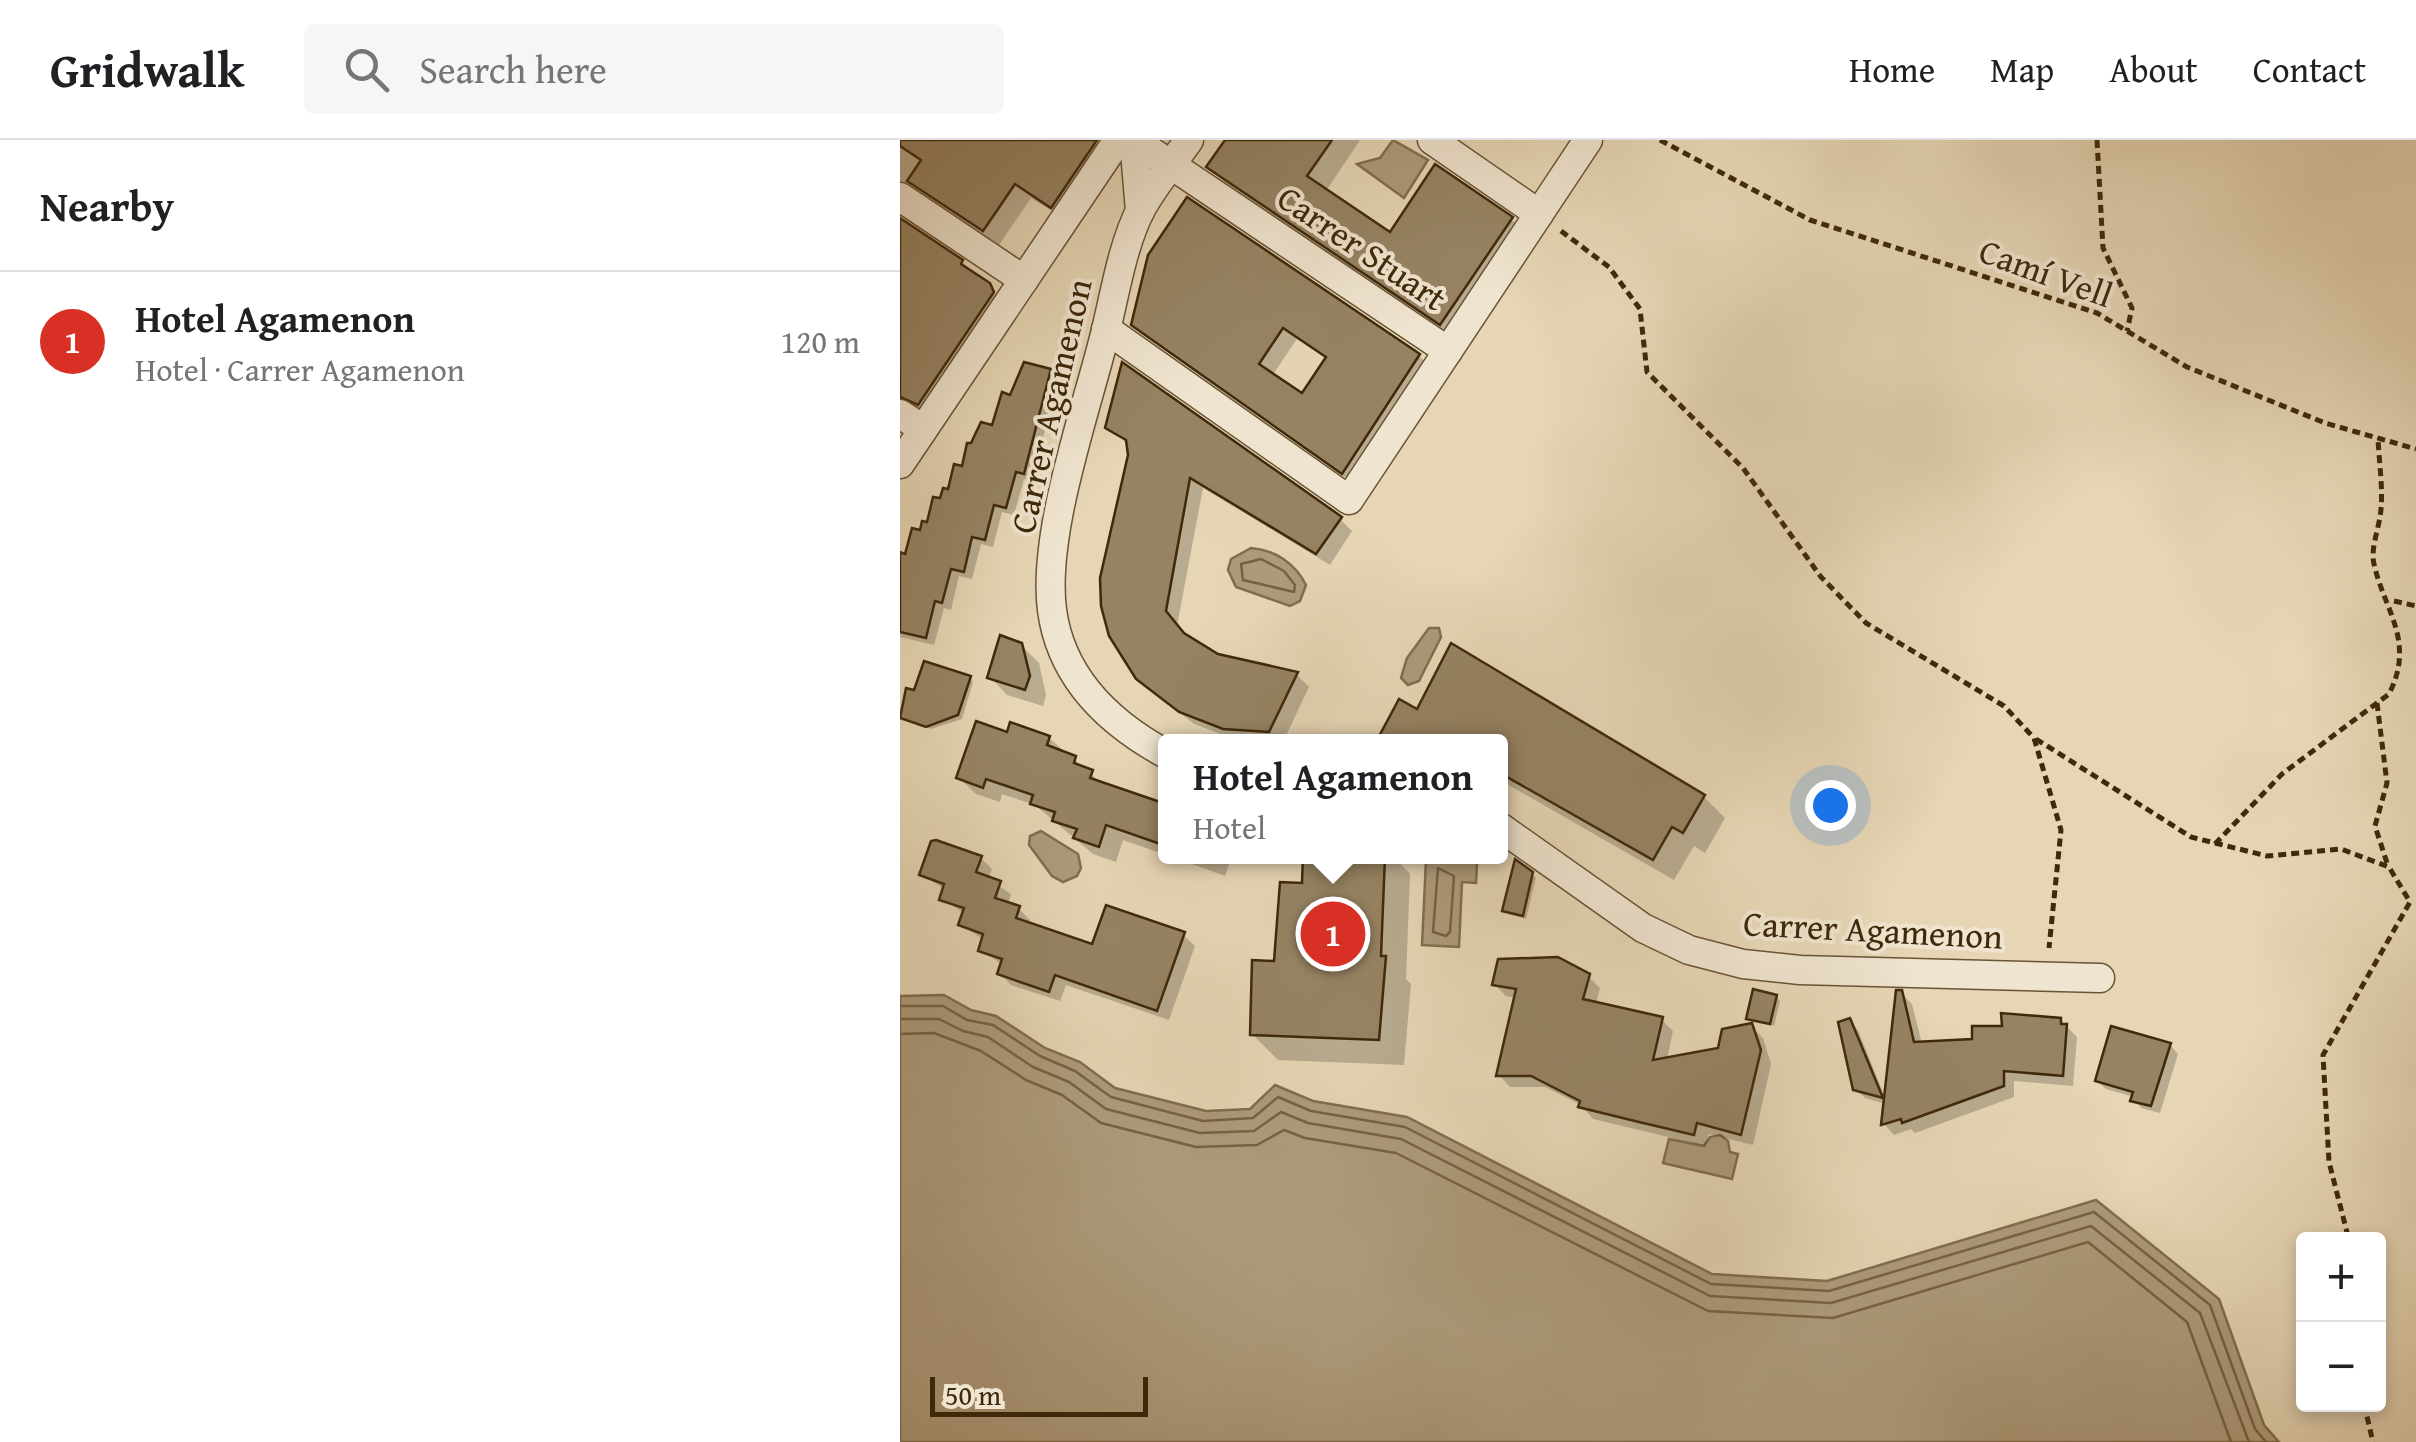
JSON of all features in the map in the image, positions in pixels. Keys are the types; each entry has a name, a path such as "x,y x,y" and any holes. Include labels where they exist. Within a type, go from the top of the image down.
{"street":[{"path":"900,464 912,422 1024,280 1118,140"},
{"name":"Carrer Stuart","path":"1134,140 1448,351"},
{"name":"Carrer Agamenon","path":"1134,140 1140,211"},
{"name":"Carrer Agamenon","path":"1158,750 1127,733 1087,695 1066,657 1052,611 1053,564 1066,488 1140,211 1188,140"},
{"path":"1432,140 1539,214"},
{"path":"1106,329 1349,500 1588,140"},
{"path":"900,196 1024,280"},
{"name":"Carrer Agamenon","path":"1508,833 1642,928 1689,950 1743,964 1800,970 2100,978"}],"path":[{"name":"Camí Vell","path":"1660,140 1810,220 2097,314 2187,367 2324,423 2416,449"},
{"path":"2097,140 2103,248 2132,308 2127,331"},
{"path":"1539,214 1609,266 1640,310 1647,372 1742,468 1821,577 1866,623 2004,706 2034,738 2192,837 2267,856 2340,849 2389,867"},
{"path":"2214,844 2282,774 2377,704 2403,678 2406,639 2374,563 2381,508 2378,438"},
{"path":"2393,601 2416,606"},
{"path":"2348,1232 2329,1162 2323,1055 2413,904 2389,867 2375,826 2387,783 2377,704"},
{"path":"2034,738 2060,830 2046,977"},
{"path":"2366,1412 2373,1442"}],"water":[{"path":"1393,140 1428,160 1404,198 1357,164 1380,158"},
{"path":"1251,548 1276,555 1296,570 1306,585 1300,601 1290,606 1236,587 1228,570 1231,559"},
{"path":"1429,628 1439,628 1441,637 1419,681 1408,685 1401,678 1407,658"},
{"path":"1041,831 1078,854 1081,868 1077,876 1063,882 1052,876 1029,845 1030,836"},
{"path":"1426,864 1477,864 1476,883 1462,882 1459,947 1422,945"},
{"path":"944,995 971,1010 996,1016 1045,1048 1080,1062 1115,1088 1206,1111 1250,1109 1275,1085 1313,1101 1407,1117 1712,1274 1827,1281 2096,1200 2219,1299 2264,1425 2279,1442 900,1442 900,996"},
{"path":"1720,1135 1728,1141 1730,1152 1738,1154 1732,1179 1663,1163 1669,1139 1704,1146 1710,1137"}],"building":[{"path":"900,140 1097,140 1051,208 1015,184 983,231 907,181 921,160 900,146"},
{"path":"1225,140 1332,140 1307,176 1390,232 1435,164 1513,217 1440,325 1206,167"},
{"path":"1187,197 1420,354 1342,474 1131,325 1148,255","holes":["1283,328 1326,357 1302,393 1259,364"]},
{"path":"900,218 963,260 961,264 990,283 994,292 918,405 900,397"},
{"path":"1024,362 1051,369 1024,474 1016,472 1006,508 994,505 985,540 972,537 964,572 951,569 942,603 935,601 926,638 900,632 900,552 905,554 912,528 920,530 922,521 927,522 933,497 940,498 943,488 948,489 954,464 962,466 967,443 971,443 981,422 992,425 1002,392 1010,395"},
{"path":"1122,362 1342,517 1316,554 1190,478 1166,611 1184,633 1218,654 1298,672 1269,732 1223,729 1179,712 1136,679 1109,636 1101,606 1100,578 1128,455 1126,440 1105,428"},
{"path":"1000,635 1022,643 1030,676 1025,690 987,678"},
{"path":"1451,643 1705,795 1683,833 1672,827 1653,860 1508,778 1508,734 1380,734 1399,699 1417,709"},
{"path":"924,661 971,676 958,715 926,727 900,718 906,688 914,690"},
{"path":"976,721 1007,732 1010,722 1050,736 1047,745 1076,756 1074,763 1093,770 1090,778 1158,801 1158,843 1106,825 1099,847 1073,838 1077,829 1052,821 1055,812 1030,804 1033,795 986,779 983,788 956,778"},
{"path":"931,841 982,856 976,872 1001,881 995,898 1020,906 1016,918 1092,944 1106,905 1185,932 1157,1011 1055,975 1049,992 997,974 1002,959 978,951 983,934 958,925 964,908 939,900 944,884 919,875"},
{"path":"1515,859 1533,872 1523,916 1502,911"},
{"path":"1303,864 1385,864 1381,956 1386,956 1379,1040 1250,1035 1252,960 1274,961 1280,882 1302,883"},
{"path":"1558,957 1590,974 1583,999 1663,1017 1653,1060 1718,1048 1722,1029 1752,1023 1761,1050 1741,1135 1697,1123 1694,1135 1639,1122 1578,1107 1580,1101 1531,1076 1496,1076 1516,989 1492,985 1498,959"},
{"path":"1753,989 1777,995 1770,1024 1746,1019"},
{"path":"1896,990 1902,990 1914,1042 1972,1039 1972,1026 2002,1026 2001,1013 2061,1018 2061,1024 2067,1024 2063,1076 2004,1071 2004,1086 1902,1123 1901,1119 1881,1125"},
{"path":"1850,1018 1883,1098 1853,1090 1838,1022"},
{"path":"2111,1026 2171,1043 2151,1106 2130,1101 2133,1092 2095,1081"}],"place":[{"name":"Hotel Agamenon","path":"1333,934"}]}
